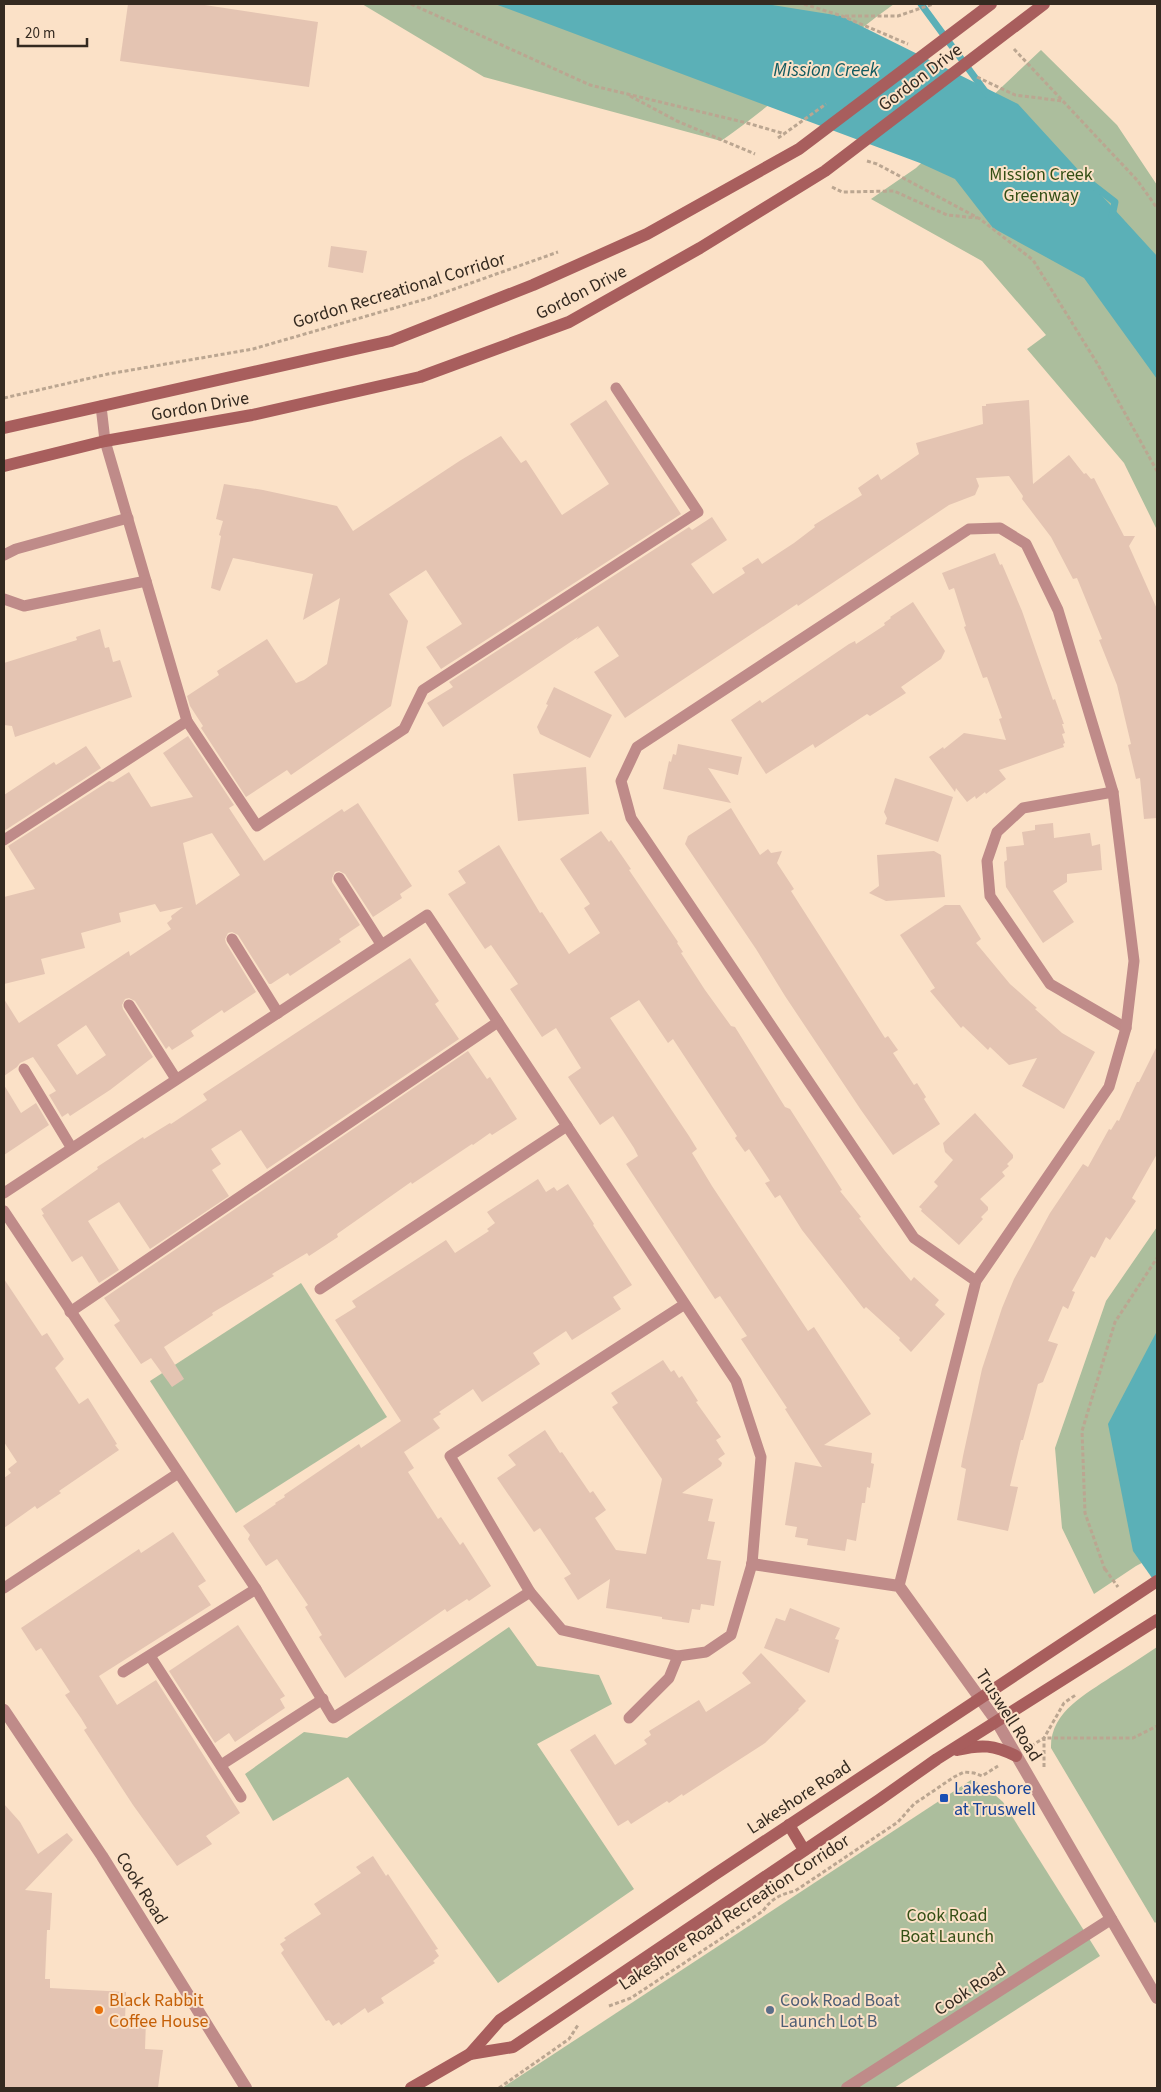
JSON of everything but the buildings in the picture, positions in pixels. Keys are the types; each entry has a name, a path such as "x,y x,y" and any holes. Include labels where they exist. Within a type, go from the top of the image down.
{"main road":[{"name":"Gordon Drive","path":"4,428 390,341 533,286 647,234 799,149 991,4"},
{"name":"Gordon Drive","path":"4,466 105,441 252,415 420,377 569,322 700,248 824,171 1044,4"},
{"name":"Lakeshore Road","path":"411,2088 470,2054 500,2020 979,1698 1157,1581"},
{"name":"Lakeshore Road","path":"470,2054 512,2047 948,1752 1157,1620"},
{"path":"948,1752 969,1747 996,1746 1016,1756"},
{"path":"789,1825 804,1850"}],"street":[{"path":"752,1564 899,1586"},
{"name":"Truswell Road","path":"899,1586 996,1722 1157,1998"},
{"name":"Cook Road","path":"4,1710 102,1856 246,2088"},
{"name":"Cook Road","path":"847,2088 1111,1920"}],"lane":[{"path":"101,406 105,441 187,721 257,826 404,729 423,690 698,512 616,388"},
{"path":"4,555 16,549 128,518"},
{"path":"899,1586 976,1281 1109,1087 1126,1028 1134,961 1113,792 1058,610 1026,544 1000,528 969,529 637,748 621,781 631,818 914,1238 976,1281"},
{"path":"4,599 24,606 146,581"},
{"path":"4,840 187,721"},
{"path":"1113,792 1023,808 997,832 987,861 990,896 1050,984 1126,1028"},
{"path":"340,878 381,944"},
{"path":"4,1192 427,915 567,1126 685,1304 736,1381 761,1457 752,1564 731,1634 706,1652 678,1656 562,1630 530,1592 450,1456 685,1304"},
{"path":"232,939 278,1012"},
{"path":"128,1005 176,1079"},
{"path":"70,1312 498,1022"},
{"path":"24,1069 71,1147"},
{"path":"320,1289 567,1126"},
{"path":"4,1211 177,1474 256,1589 333,1718 530,1592"},
{"path":"4,1588 177,1474"},
{"path":"123,1672 256,1589"},
{"path":"150,1656 242,1797"},
{"path":"629,1718 670,1678 678,1656"},
{"path":"222,1765 323,1699"}],"path":[{"path":"804,4 842,16 898,16 934,4"},
{"path":"1006,33 1016,53 1137,180 1157,208"},
{"path":"624,93 677,121 756,155"},
{"path":"770,144 778,138"},
{"path":"748,159 763,149"},
{"path":"813,178 842,192 894,191 946,215 980,219"},
{"name":"Gordon Recreational Corridor","path":"4,398 108,374 253,349 430,298 560,252"},
{"path":"1123,1604 1105,1569 1085,1512 1082,1431 1115,1322 1157,1258"},
{"name":"Lakeshore Road Recreation Corridor","path":"605,2008 631,1998 763,1911 776,1897 795,1891 898,1822 914,1804 954,1777 964,1772 982,1776 1044,1738 1064,1704 1084,1689"},
{"path":"1044,1738 1133,1738 1157,1726"},
{"path":"499,2088 569,2039 578,2025 585,2020"}],"green space":[{"path":"362,4 894,4 721,141 484,77"},
{"name":"Mission Creek Greenway","path":"1041,50 1117,125 1157,185 1157,530 1124,463 1027,349 1046,335 982,261 871,199 916,168"},
{"path":"1157,1227 1157,1555 1136,1566 1094,1594 1062,1528 1055,1448 1106,1301"},
{"path":"301,1283 387,1417 236,1513 150,1381"},
{"path":"509,1627 537,1666 599,1675 612,1704 537,1744 634,1889 498,1983 348,1777 273,1821 245,1774 304,1732 347,1738"},
{"path":"1157,1647 1157,1921 1155,1923 1051,1748 1052,1735 1056,1724 1071,1705"},
{"name":"Cook Road Boat Launch","path":"971,1780 985,1786 1003,1802 1100,1956 894,2088 502,2088"}],"water":[{"name":"Mission Creek","path":"495,4 766,4 841,16 1018,104 1157,256 1157,379 1084,278 993,228 955,179 920,163"},
{"path":"1157,1331 1157,1585 1133,1551 1108,1424"}],"waterway":[{"path":"921,4 987,94"},
{"path":"1084,178 1115,202 1112,216"}],"place":[{"name":"Lakeshore at Truswell","path":"944,1798"},
{"name":"Black Rabbit Coffee House","path":"99,2010"},
{"name":"Cook Road Boat Launch Lot B","path":"770,2010"}]}
